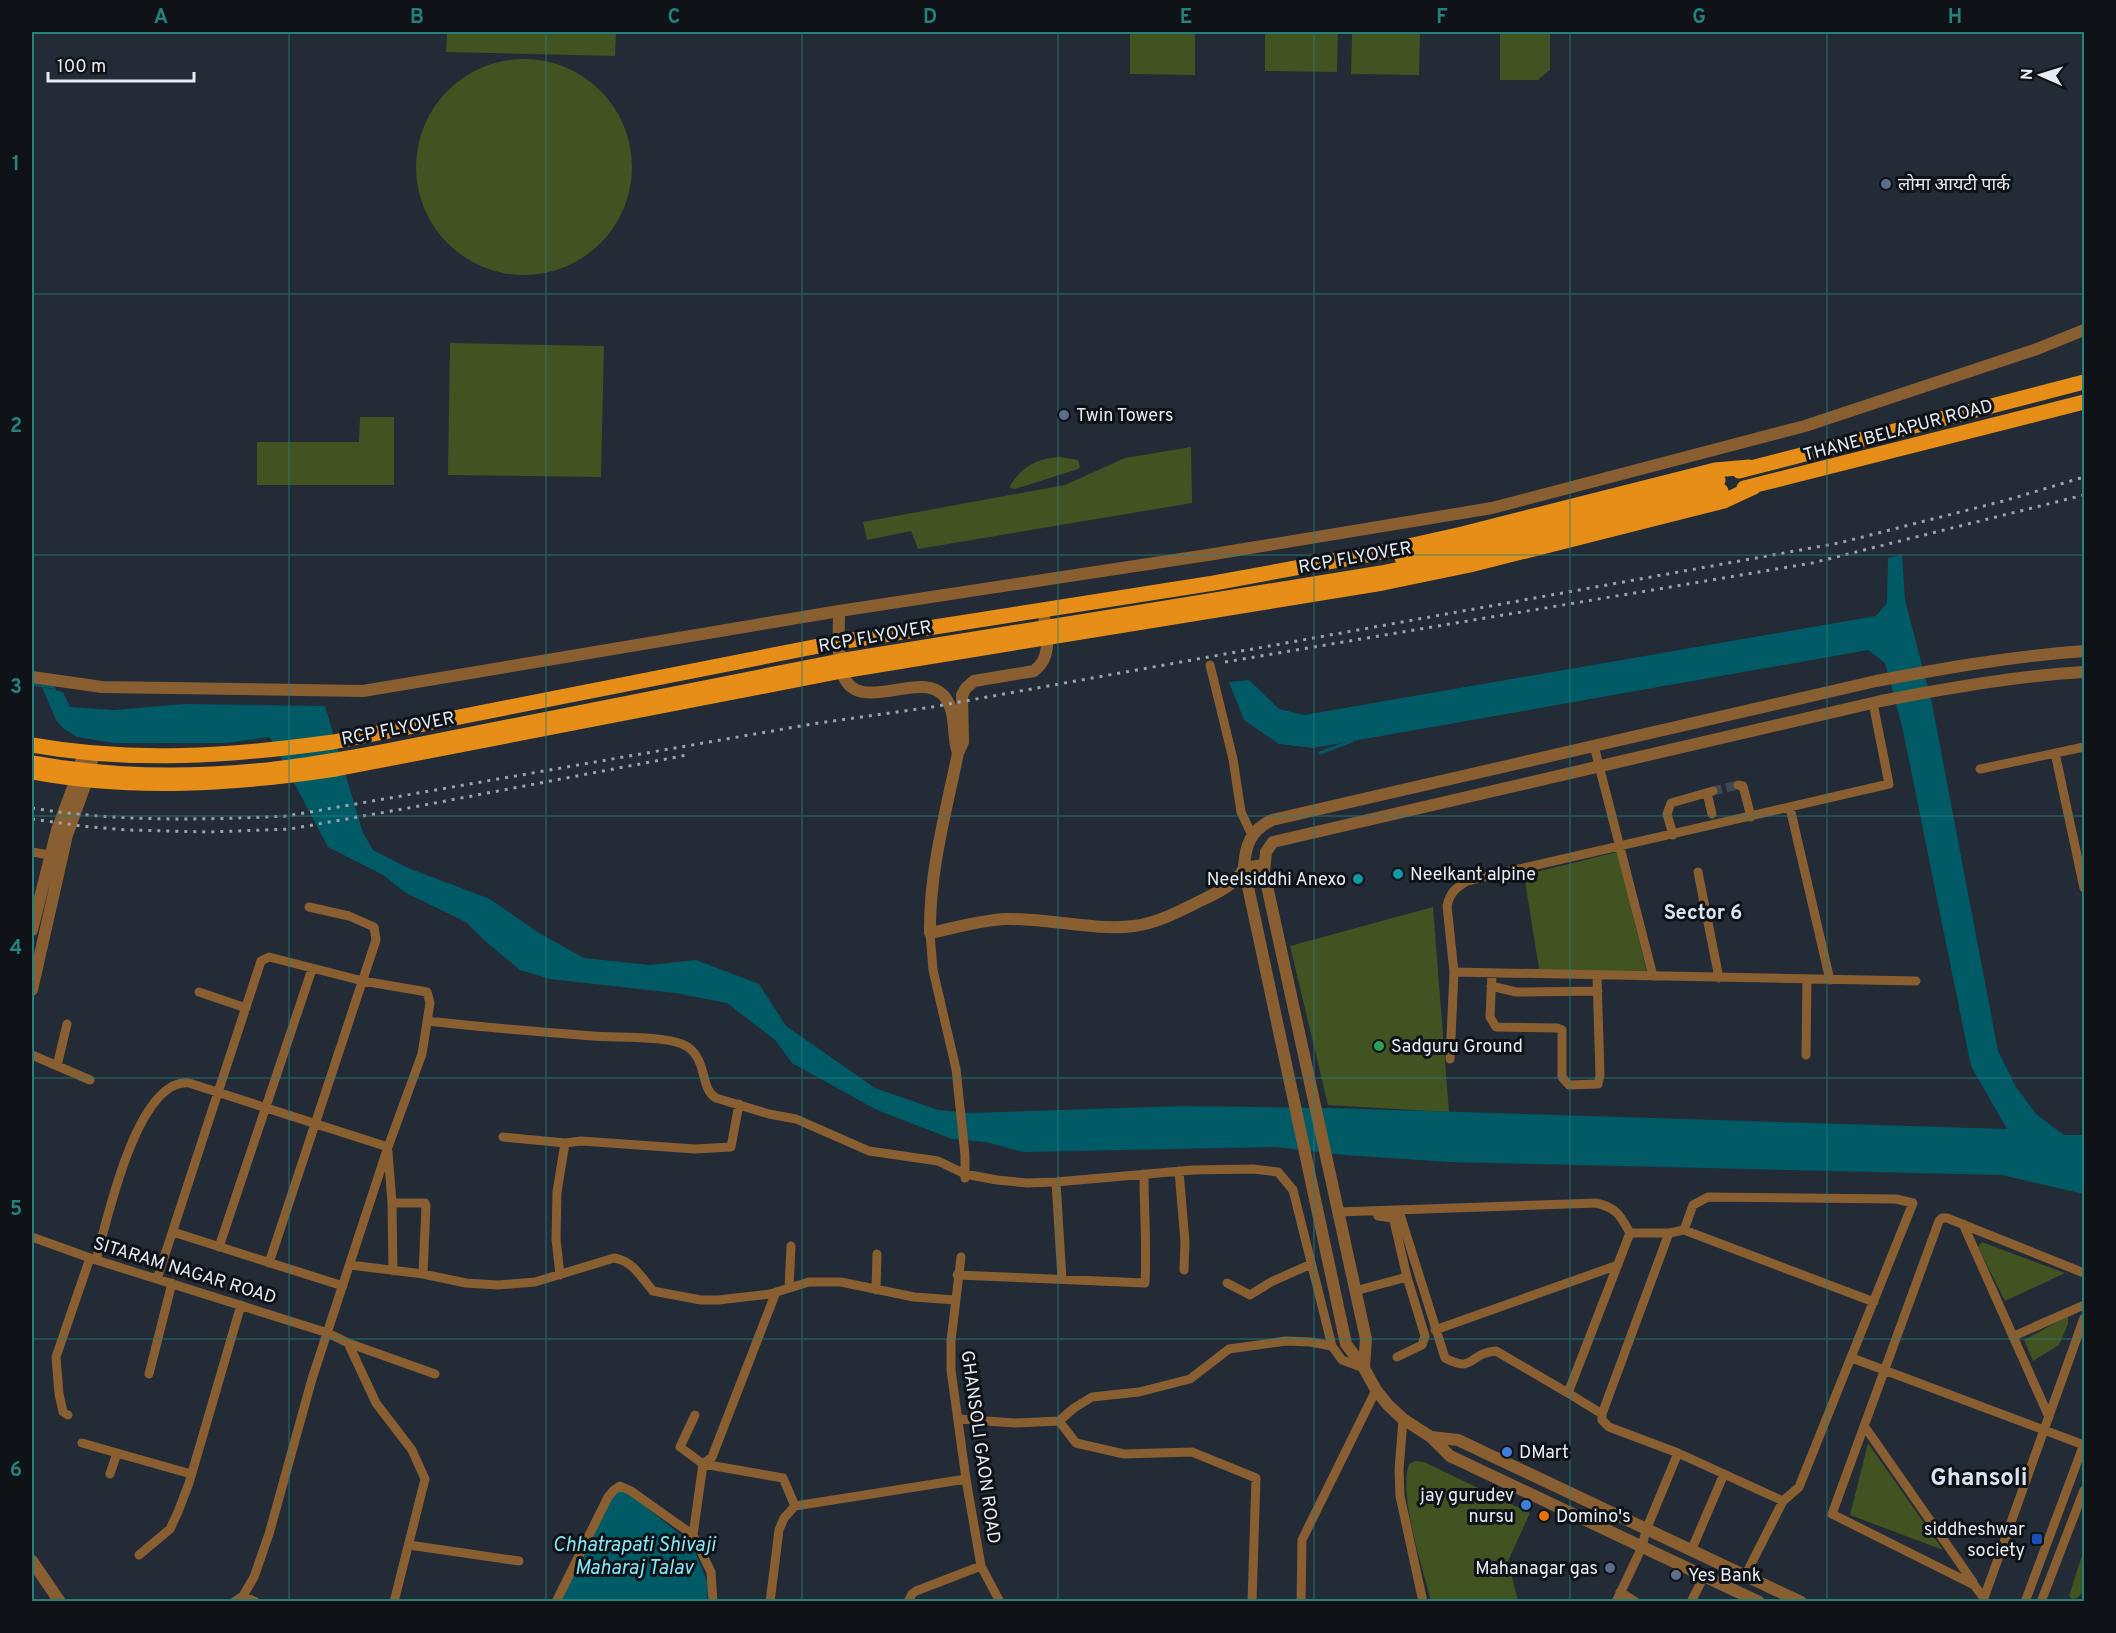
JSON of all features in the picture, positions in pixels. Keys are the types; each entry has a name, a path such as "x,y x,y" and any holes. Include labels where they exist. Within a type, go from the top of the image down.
{"main road":[{"name":"THANE BELAPUR ROAD","path":"1719,485 1749,467 2082,383"},
{"name":"THANE BELAPUR ROAD","path":"1719,485 1754,487 2084,402"},
{"path":"32,745 89,753 169,757 253,753 312,745 394,731 839,642 1233,579 1377,553 1716,470 1749,467"},
{"name":"RCP FLYOVER","path":"32,754 88,762 169,766 253,762 334,751 844,651 1379,563 1719,485"},
{"name":"RCP FLYOVER","path":"32,763 85,771 169,774 243,772 296,766 398,749 845,660 1381,573 1467,555 1719,485"},
{"path":"32,772 82,780 168,784 210,783 297,775 388,760 842,671 1383,583 1470,565 1724,501 1754,487"}],"street":[{"path":"32,677 102,687 363,691 839,611 1226,552 1492,508 1805,426 2037,349 2085,330"},
{"path":"965,1176 961,1102 956,1069 933,970 930,904 933,876 958,753 963,742 962,695 974,681 1034,671 1042,666 1046,656 1047,637 1043,610"},
{"path":"839,611 842,671 851,688 861,692 929,687 939,692 950,707 954,722 954,742 958,753"},
{"path":"1759,1602 1450,1456 1431,1437 1402,1419 1376,1390 1364,1368 1346,1344 1244,868 1247,845 1260,826 1272,820 1876,681 2017,657 2085,651"},
{"path":"1210,665 1233,759 1241,812 1252,835"},
{"path":"1364,1368 1366,1339 1264,872 1269,846 1279,839 1877,702 1959,686 2085,672"},
{"path":"1449,1059 1454,972 1447,906 1449,896 1454,889 1467,881 1889,784 1877,702"},
{"path":"1594,746 1653,976"},
{"path":"1980,769 2085,747"},
{"path":"32,930 56,856 67,835 89,753"},
{"path":"2055,753 2085,888"},
{"path":"1738,785 1743,786 1751,817"},
{"path":"1673,835 1667,814 1671,803 1710,792 1712,814"},
{"path":"1790,808 1830,980"},
{"path":"32,852 56,856"},
{"path":"930,933 978,922 1004,919 1032,919 1113,927 1159,921 1233,884 1244,868 1264,865"},
{"path":"1698,872 1719,978"},
{"path":"269,1263 376,940 374,927 349,916 309,907"},
{"path":"32,990 38,916"},
{"path":"157,1279 261,961 269,957 363,981 427,992 430,1003 422,1054 388,1147 312,1379 269,1534 254,1576 238,1599 256,1602"},
{"path":"219,1247 312,969"},
{"path":"1454,972 1916,981"},
{"path":"1492,973 1490,1017 1496,1027 1562,1030 1562,1077 1569,1085 1598,1084 1600,1075 1598,976"},
{"path":"1806,1055 1807,979"},
{"path":"1491,986 1516,992 1598,991"},
{"path":"199,992 246,1008"},
{"path":"427,1021 592,1036 664,1039 687,1046 699,1059 711,1095 722,1101 796,1119 869,1151 938,1161 965,1176 1007,1181 1056,1182 1179,1171 1253,1168 1278,1172 1293,1190 1332,1346 1342,1360 1364,1368"},
{"path":"57,1066 67,1023"},
{"path":"32,1055 90,1080"},
{"path":"68,1415 63,1412 59,1395 56,1357 93,1259 133,1137 150,1107 160,1095 171,1086 181,1082 219,1092 388,1147"},
{"path":"503,1137 565,1143 581,1141 695,1149 731,1148 739,1104"},
{"path":"560,1275 556,1239 557,1192 565,1143"},
{"path":"388,1147 393,1271"},
{"path":"1179,1171 1185,1242 1184,1269"},
{"path":"957,1275 1145,1283 1147,1250 1144,1174"},
{"path":"1056,1182 1062,1279"},
{"path":"1314,1193 1333,1190"},
{"path":"1684,1230 1693,1205 1708,1197 1896,1198 1912,1203 1799,1487 1783,1501 1745,1576"},
{"path":"392,1203 425,1203 426,1240 423,1274"},
{"path":"1338,1212 1596,1203 1611,1206 1630,1233"},
{"path":"1399,1211 1445,1358 1463,1366 1471,1364 1477,1356 1496,1352 1602,1414"},
{"path":"1368,1216 1384,1215 1395,1221 1407,1277 1425,1336 1422,1345 1397,1357"},
{"path":"1974,1585 1832,1514 1942,1218 1963,1224 2085,1273"},
{"path":"1963,1224 2049,1417"},
{"path":"1630,1233 1669,1233 1684,1230 1874,1302"},
{"path":"172,1232 343,1286"},
{"path":"1568,1394 1630,1233"},
{"path":"1669,1233 1602,1414 1602,1420 1608,1427 1678,1453 1783,1501"},
{"name":"SITARAM NAGAR ROAD","path":"32,1237 93,1259 328,1332 348,1343 435,1374"},
{"path":"789,1288 791,1246"},
{"path":"876,1290 877,1254"},
{"name":"GHANSOLI GAON ROAD","path":"961,1257 957,1275 951,1341 951,1370 981,1566 1000,1602"},
{"path":"350,1265 423,1274 466,1283 498,1285 535,1282 614,1258 624,1259 634,1267 653,1291 701,1300 718,1300 776,1292 809,1282 841,1282 914,1297 955,1300"},
{"path":"1227,1283 1250,1295 1271,1282 1311,1264"},
{"path":"1435,1330 1618,1265"},
{"path":"1355,1291 1407,1277"},
{"path":"149,1374 172,1283"},
{"path":"693,1535 703,1464 712,1457 776,1292"},
{"path":"139,1555 170,1529 178,1512 241,1305"},
{"path":"2013,1336 2085,1305"},
{"path":"1865,1426 1974,1585 1988,1600 2049,1417 2085,1318"},
{"path":"958,1419 1015,1423 1059,1421 1092,1397 1139,1392 1190,1379 1229,1349 1286,1341 1332,1346"},
{"path":"348,1343 375,1403 412,1450 425,1479 394,1602"},
{"path":"1852,1358 2084,1445 2025,1602"},
{"path":"1301,1602 1302,1540 1376,1390"},
{"path":"695,1415 680,1447 703,1464 783,1478 795,1506"},
{"path":"1402,1419 1400,1496 1423,1602"},
{"path":"1059,1421 1076,1443 1124,1454 1192,1452 1256,1478 1252,1602"},
{"path":"1431,1437 1458,1440 1800,1602"},
{"path":"82,1443 190,1474"},
{"path":"110,1474 117,1453"},
{"path":"1616,1602 1642,1547 1646,1530 1678,1453"},
{"path":"1691,1551 1724,1474"},
{"path":"770,1602 779,1530 784,1518 795,1506 966,1479"},
{"path":"556,1602 608,1497 620,1486 631,1491 693,1535 711,1572 713,1602"},
{"path":"2042,1602 2081,1510 2085,1490"},
{"path":"2063,1502 2081,1510"},
{"path":"409,1545 519,1561"},
{"path":"32,1561 60,1602"},
{"path":"908,1602 912,1594 916,1592 981,1566"},
{"path":"1691,1602 1704,1576"},
{"path":"1620,1592 1636,1602"}],"green space":[{"path":"447,32 616,32 615,56 446,52"},
{"path":"1130,32 1195,32 1195,75 1130,74"},
{"path":"1265,32 1338,32 1337,72 1265,71"},
{"path":"1500,32 1550,32 1550,70 1538,80 1500,80"},
{"path":"1352,33 1420,34 1419,75 1351,74"},
{"path":"535,59 575,72 593,83 608,98 624,126 632,156 632,178 624,208 608,236 593,251 565,267 545,273 513,275 473,262 455,251 440,236 424,208 418,188 416,156 429,116 440,98 455,83 483,67 503,61"},
{"path":"450,343 604,346 601,477 448,475"},
{"path":"360,417 394,417 394,485 257,485 257,442 359,442"},
{"path":"1191,447 1192,503 918,549 911,531 867,540 863,522 1065,485 1125,458"},
{"path":"1061,457 1078,460 1080,467 1015,489 1010,488 1020,473 1031,464"},
{"path":"1617,852 1648,977 1540,975 1524,875"},
{"name":"Sadguru Ground","path":"1433,907 1449,1112 1328,1105 1290,946"},
{"path":"1982,1242 2065,1273 2005,1301 1978,1247"},
{"path":"2068,1316 2068,1324 2059,1345 2033,1361 2024,1340"},
{"path":"1868,1443 1943,1550 1850,1515"},
{"path":"1415,1461 1424,1462 1530,1513 1508,1561 1518,1601 1431,1601 1409,1512 1406,1477 1409,1464"},
{"path":"2084,1549 2086,1579 2082,1593 2072,1599 2069,1596"}],"water":[{"path":"1902,555 1905,600 1932,704 1998,1051 2016,1087 2036,1114 2064,1135 2084,1135 2084,1194 2002,1175 1449,1162 1344,1155 1276,1147 1023,1152 986,1142 952,1139 877,1110 792,1063 775,1040 727,1003 675,993 550,979 520,970 466,922 406,893 383,875 328,847 270,737 226,743 114,743 77,737 63,728 56,720 42,687 63,692 70,707 114,710 185,704 325,706 363,833 373,850 408,868 490,899 539,933 584,958 650,965 696,960 759,984 786,1026 875,1088 938,1110 971,1113 1182,1106 1328,1108 2007,1129 1971,1066 1902,726 1885,663 1868,650 1313,748 1279,744 1244,720 1229,682 1249,680 1279,709 1304,715 1876,616 1887,603 1888,558"},
{"name":"Chhatrapati Shivaji Maharaj Talav","path":"620,1490 626,1491 692,1544 708,1584 707,1601 556,1602 614,1494"}],"waterway":[{"path":"32,684 53,687 55,693"},
{"path":"1320,753 1352,741"}],"tunnel":[{"path":"1713,791 1738,785"}],"railway":[{"path":"32,808 127,818 287,816 812,724 932,707 1839,543 2007,500 2084,477"},
{"path":"1225,662 1812,563 2084,495"},
{"path":"32,819 127,830 209,832 290,829 687,755"}],"place":[{"name":"लोमा आयटी पार्क","path":"1886,184"},
{"name":"Twin Towers","path":"1064,415"},
{"name":"Neelkant alpine","path":"1398,874"},
{"name":"Neelsiddhi Anexo","path":"1358,879"},
{"name":"Sadguru Ground","path":"1379,1046"},
{"name":"DMart","path":"1507,1452"},
{"name":"jay gurudev nursu","path":"1526,1505"},
{"name":"Domino's","path":"1544,1516"},
{"name":"siddheshwar society","path":"2037,1539"},
{"name":"Mahanagar gas","path":"1610,1568"},
{"name":"Yes Bank","path":"1676,1575"}],"district":[{"name":"Sector 6","path":"1703,912"},
{"name":"Ghansoli","path":"1979,1477"}]}
